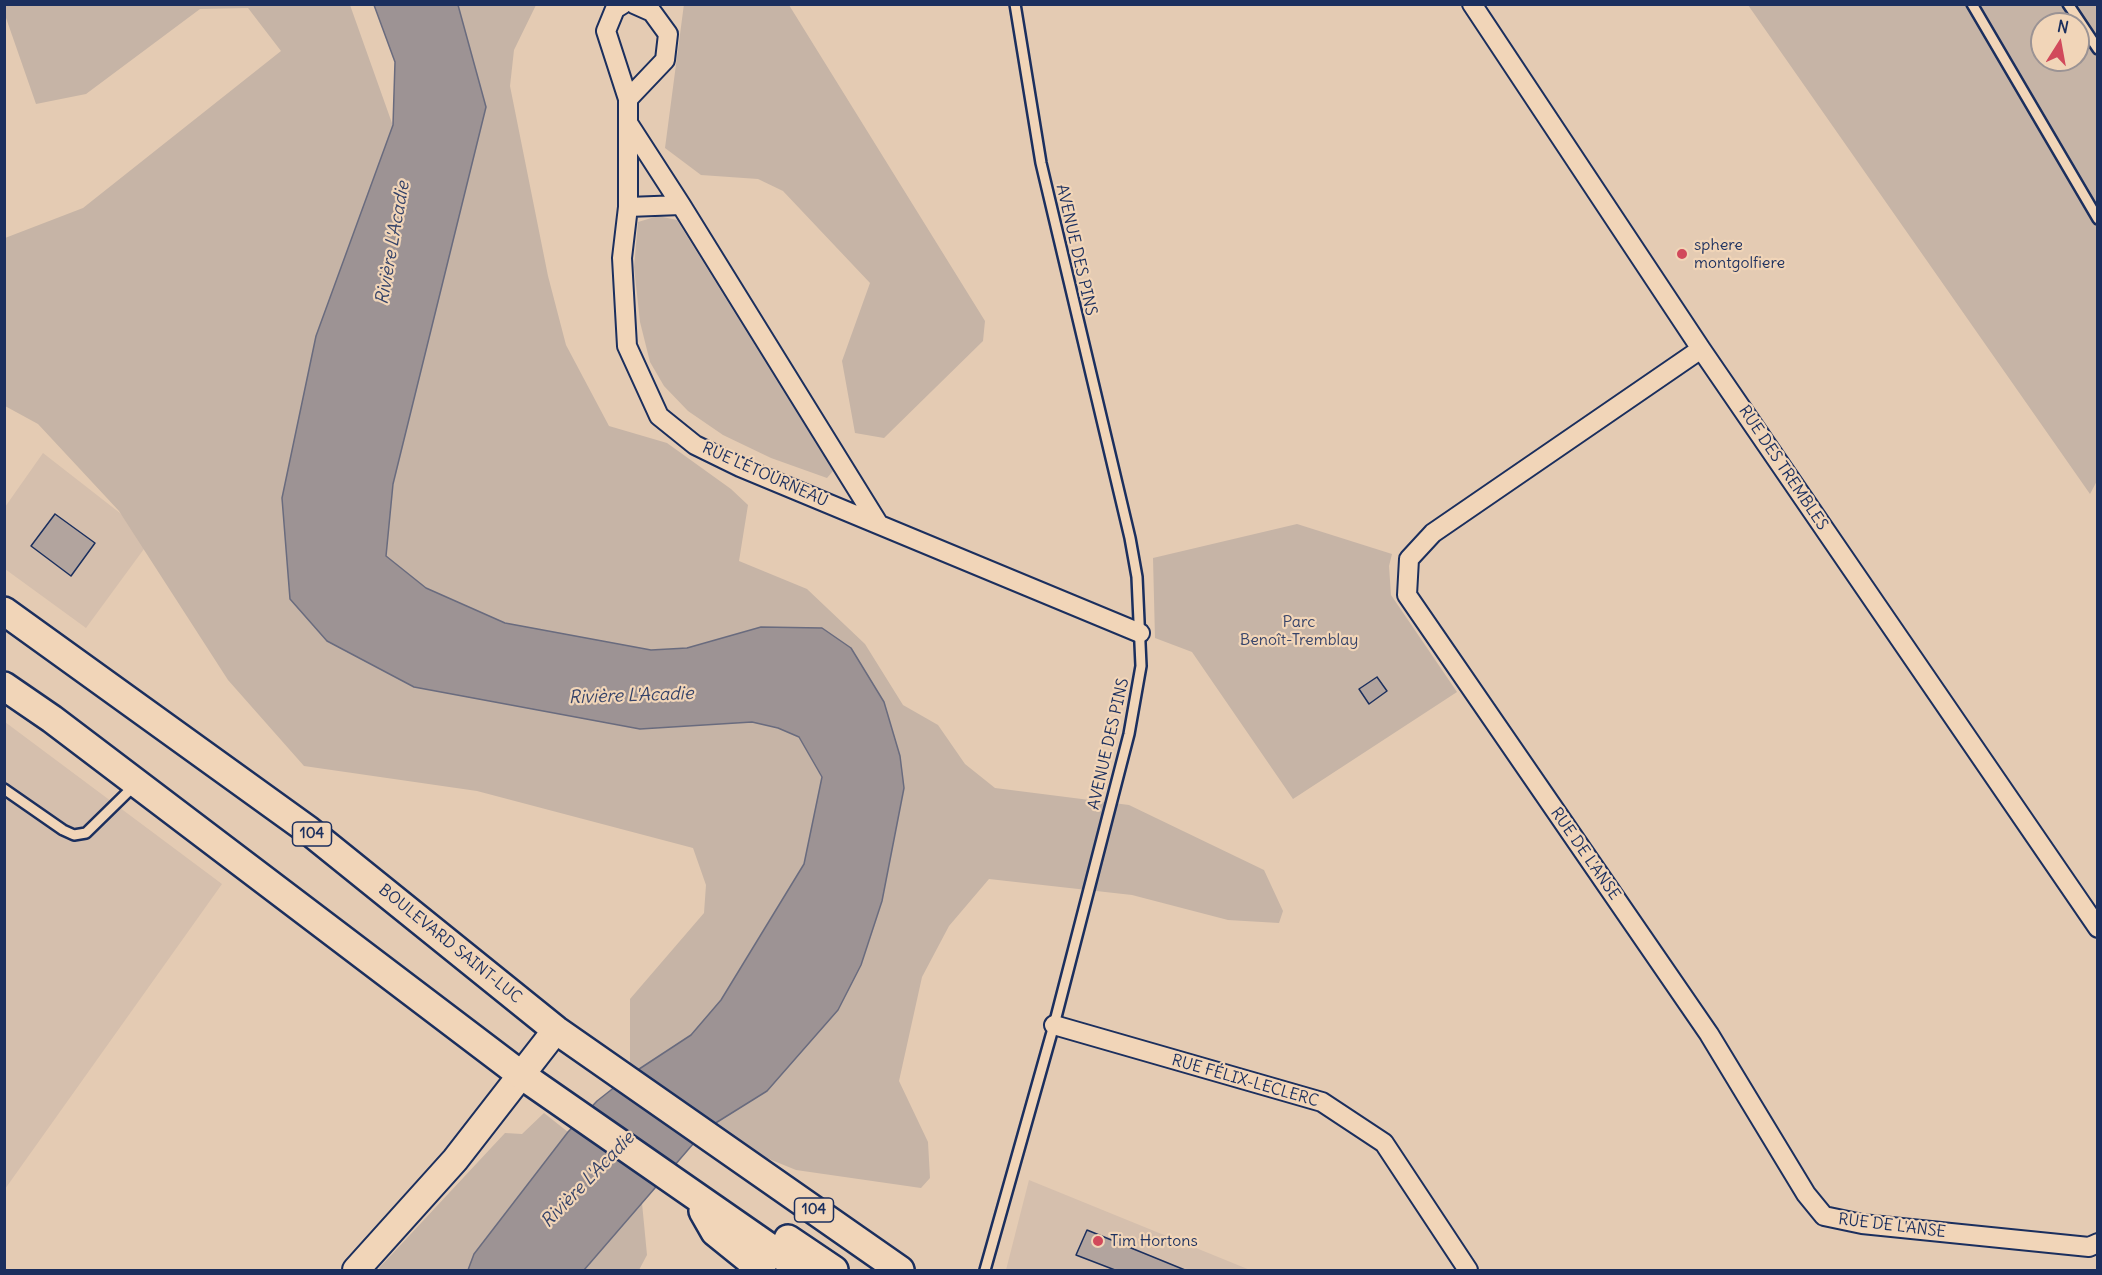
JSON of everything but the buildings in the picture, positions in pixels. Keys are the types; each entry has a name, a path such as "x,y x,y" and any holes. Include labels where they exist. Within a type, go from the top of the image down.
{"main road":[{"name":"BOULEVARD SAINT-LUC","path":"4,611 308,831 556,1030 900,1270"},
{"path":"4,686 136,783 520,1074 802,1270"},
{"path":"695,1197 715,1232 762,1270"},
{"path":"695,1197 743,1208 834,1270"}],"street":[{"name":"RUE LÉTOURNEAU","path":"623,4 615,9 606,31 628,99 628,207 622,258 627,346 659,416 695,445 740,467 1140,633"},
{"path":"628,99 665,60 668,34 652,12 634,4"},
{"name":"RUE DES TREMBLES","path":"1472,4 1701,349 2097,928"},
{"name":"RUE LÉTOURNEAU","path":"628,123 878,524"},
{"path":"628,207 681,205"},
{"name":"RUE DE L'ANSE","path":"1701,349 1433,533 1409,559 1407,595 1709,1034 1806,1194 1824,1216 1862,1224 2089,1247 2097,1243"},
{"name":"RUE FÉLIX-LECLERC","path":"1054,1025 1322,1102 1384,1143 1468,1270"},
{"path":"356,1270 455,1160 556,1030"}],"lane":[{"name":"AVENUE DES PINS","path":"985,1270 1054,1025 1129,734 1141,666 1137,577 1130,538 1041,163 1015,4"},
{"path":"1972,4 2097,219"},
{"path":"2068,4 2097,49"},
{"path":"4,789 63,830 74,835 86,833 136,783"}],"shaded area":[{"path":"43,453 152,538 86,628 5,569 5,507"},
{"path":"5,722 222,884 5,1189"},
{"path":"1029,1180 1250,1270 1006,1270"}],"green space":[{"path":"5,4 350,5 393,126 316,336 327,641 415,687 640,729 752,722 778,728 799,737 822,778 804,864 721,1000 691,1035 630,1075 630,999 704,913 706,885 693,848 477,791 304,766 228,680 119,511 38,424 5,406 5,238 83,208 281,51 248,8 200,9 86,94 36,104 5,15"},
{"path":"684,4 789,5 985,321 983,341 884,438 855,433 842,361 870,283 783,191 758,179 701,175 665,148"},
{"path":"458,5 536,5 514,50 510,86 548,276 566,345 609,426 667,443 731,489 748,505 739,561 807,589 865,644 903,705 938,725 965,764 995,788 1129,805 1264,870 1283,911 1279,923 1228,920 1132,895 989,879 949,926 922,977 899,1081 928,1142 930,1178 921,1188 796,1170 725,1141 706,1129 861,965 882,901 904,788 761,627 687,648 651,650 505,623 426,588 386,556 393,484 486,107"},
{"path":"1748,5 2097,5 2098,479 2090,494"},
{"path":"658,216 677,220 833,471 827,478 771,458 723,435 688,411 664,386 650,362 640,322 634,267 638,222"},
{"name":"Parc Benoît-Tremblay","path":"1297,524 1392,554 1389,566 1391,595 1457,692 1293,799 1192,652 1155,638 1153,558"},
{"path":"544,1113 568,1132 474,1254 468,1270 380,1270 379,1268 505,1133 522,1134"},
{"path":"642,1203 647,1255 639,1270 584,1270"}],"water":[{"name":"Rivière L'Acadie","path":"374,5 458,5 486,107 393,484 386,556 426,588 505,623 651,650 687,648 761,627 822,628 851,648 884,702 900,756 904,788 882,901 861,965 838,1010 767,1091 706,1129 584,1270 468,1270 474,1254 568,1132 597,1101 630,1075 691,1035 721,1000 804,864 822,777 799,737 778,728 752,722 640,729 414,687 327,641 290,599 282,498 316,336 393,125 395,62"}],"place":[{"name":"sphere montgolfiere","path":"1682,254"},
{"name":"Tim Hortons","path":"1098,1241"}]}
